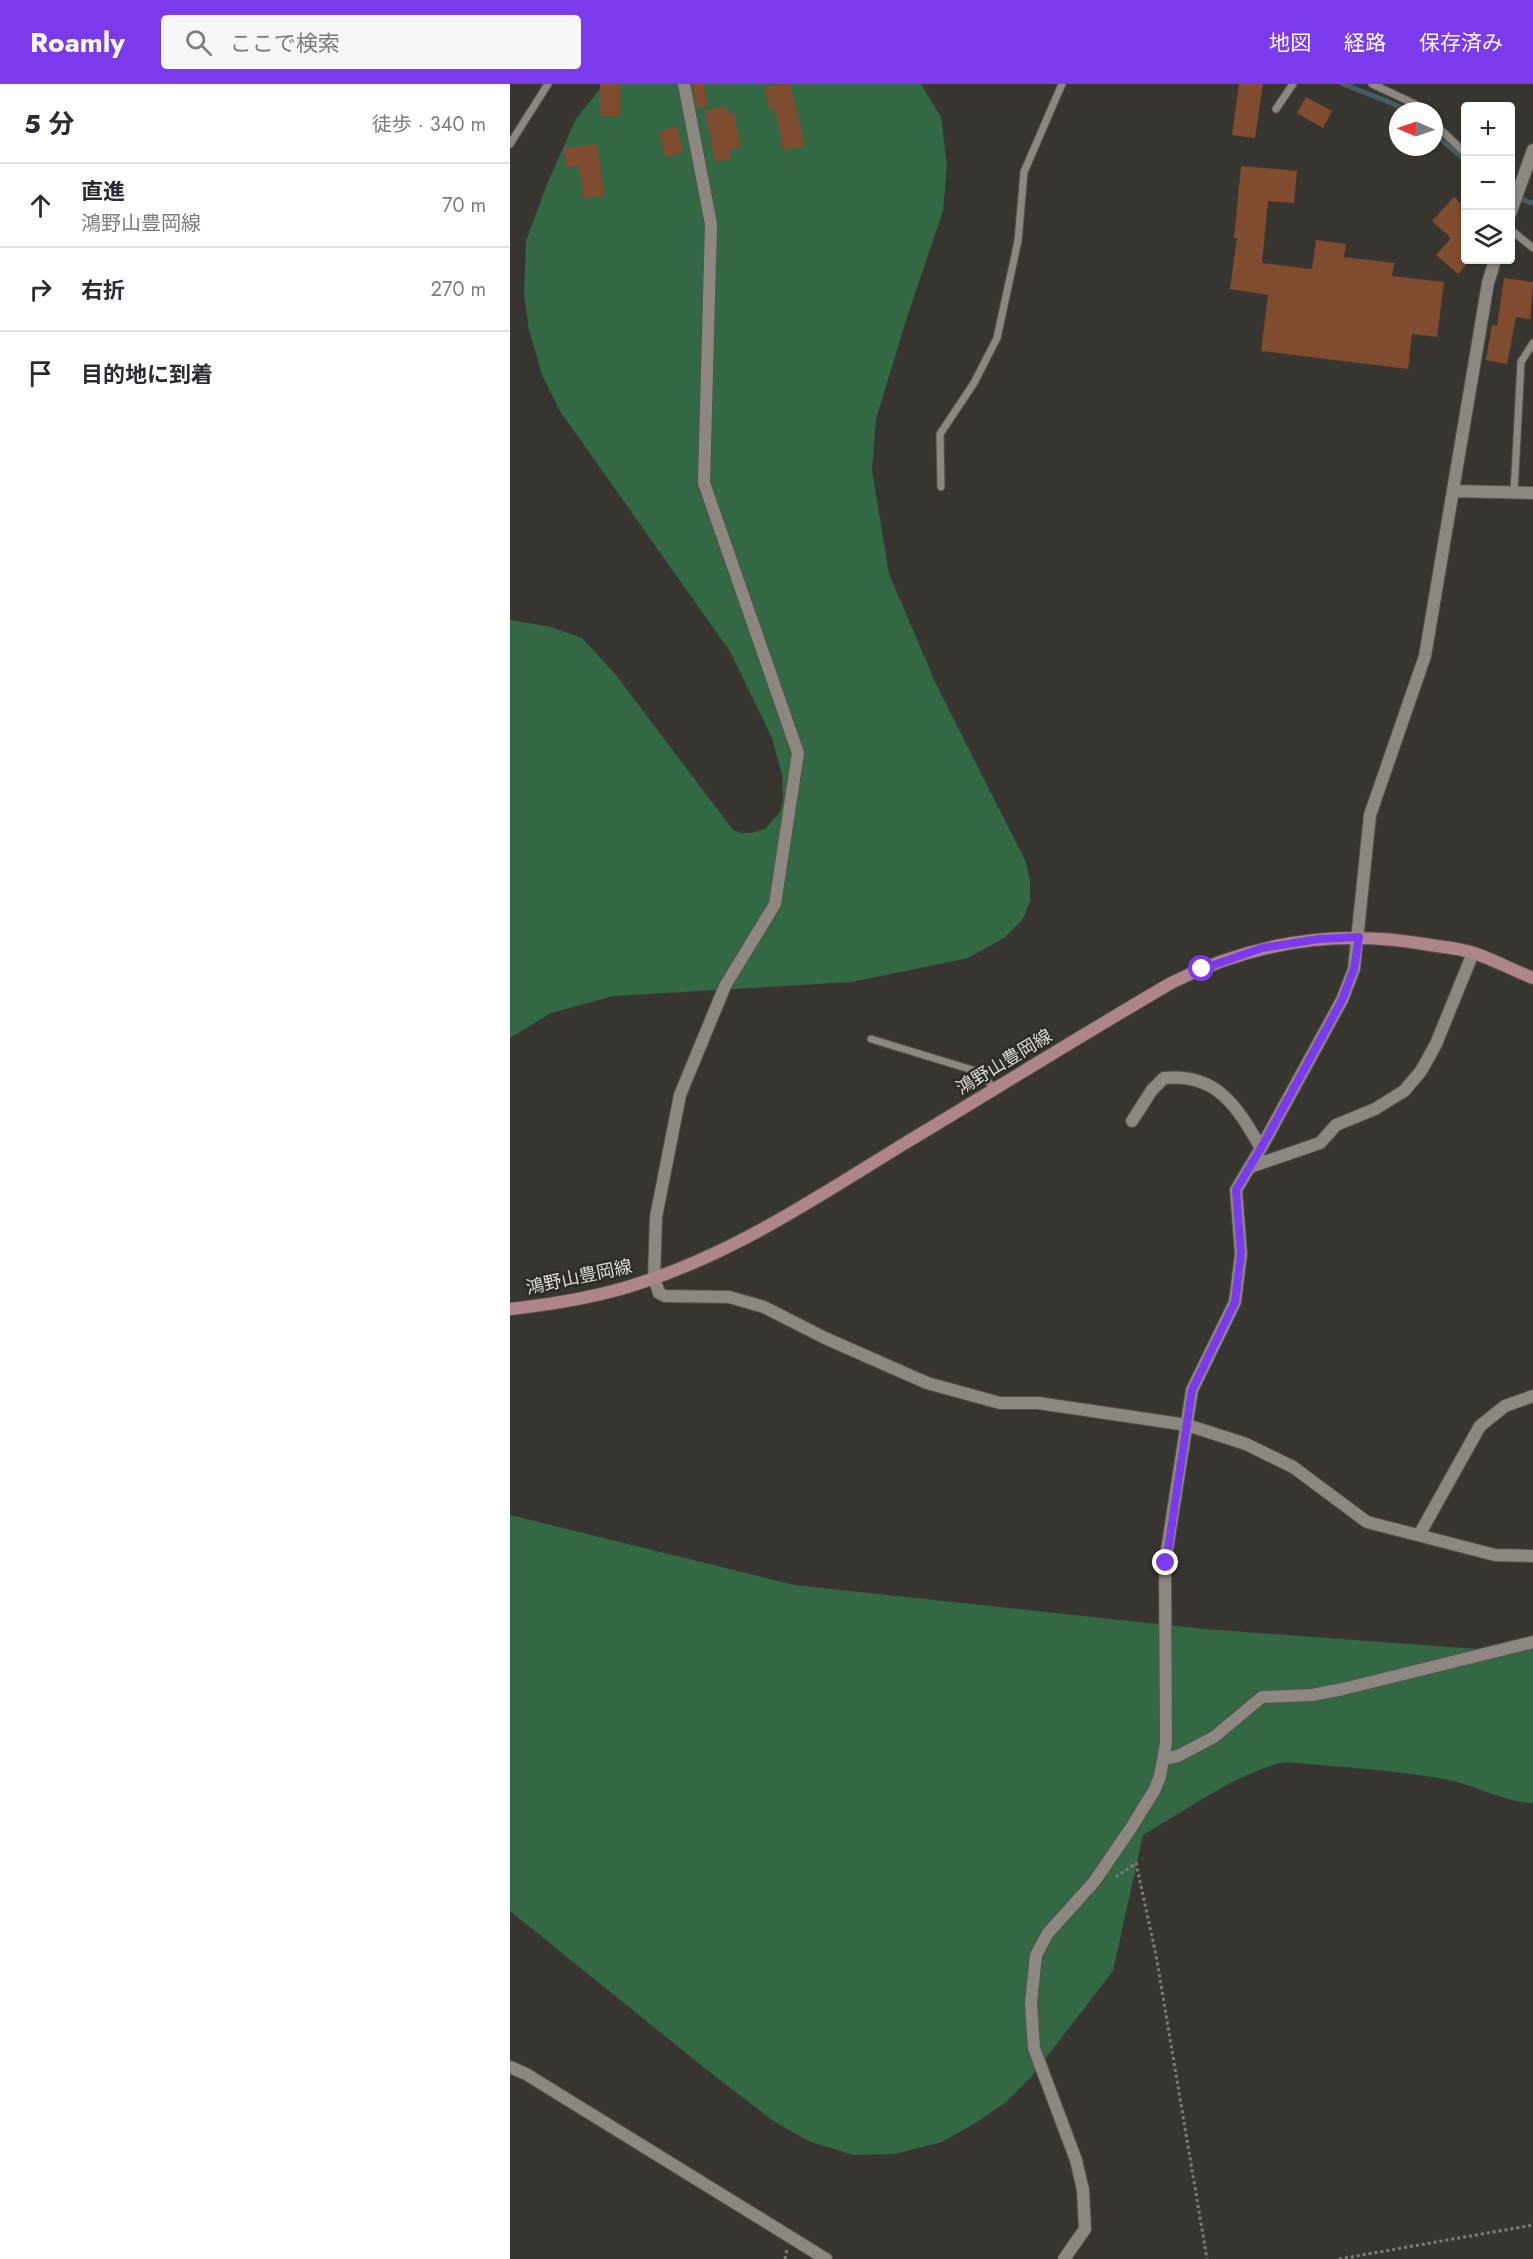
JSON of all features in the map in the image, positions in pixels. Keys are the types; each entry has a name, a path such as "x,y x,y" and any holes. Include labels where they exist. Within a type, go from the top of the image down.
{"main road":[{"name":"鴻野山豊岡線","path":"510,1309 575,1300 654,1278 724,1250 796,1210 1171,983 1202,969 1262,948 1319,939 1359,937 1404,940 1473,953 1533,978"}],"street":[{"path":"684,84 711,224 704,483 798,753 775,904 725,986 680,1095 656,1217 654,1278 659,1293 665,1296 729,1297 764,1306 825,1338 927,1383 999,1403 1038,1403 1187,1425 1246,1444 1293,1467 1367,1522 1495,1554 1533,1556"},
{"path":"1515,189 1533,150"},
{"path":"1064,2259 1085,2229 1083,2190 1076,2160 1034,2048 1031,2003 1036,1955 1048,1933 1094,1882 1155,1789 1166,1743 1166,1563 1192,1390 1235,1302 1241,1254 1236,1190 1342,1000 1354,969 1370,815 1425,656 1488,283 1494,264"},
{"path":"1454,491 1533,494"},
{"path":"1250,1167 1320,1143 1336,1125 1375,1109 1404,1091 1421,1071 1436,1044 1473,953"},
{"path":"1132,1121 1152,1090 1164,1078 1181,1076 1200,1080 1221,1093 1239,1110 1261,1148"},
{"path":"1419,1535 1480,1426 1505,1406 1533,1396"},
{"path":"1163,1759 1178,1756 1214,1737 1262,1697 1312,1695 1343,1689 1533,1642"},
{"path":"510,2067 526,2074 826,2259"}],"lane":[{"path":"510,144 548,84"},
{"path":"941,487 940,434 974,383 997,338 1018,242 1024,172 1062,84"},
{"path":"1276,109 1293,84"},
{"path":"1372,84 1411,102"},
{"path":"1443,132 1461,149"},
{"path":"1515,233 1533,248"},
{"path":"1514,493 1521,362 1533,343"},
{"path":"872,1039 979,1072 995,1089"}],"path":[{"path":"1094,1882 1103,1885 1136,1863 1156,1955 1207,2259"},
{"path":"1339,2259 1533,2225"}],"green space":[{"path":"604,84 921,84 941,117 947,166 943,211 876,419 872,470 889,574 936,684 1026,862 1030,882 1030,901 1023,919 1004,938 968,958 852,982 614,996 551,1013 510,1038 510,620 551,627 582,638 616,675 733,830 751,833 765,829 780,812 783,799 782,774 772,738 731,653 560,411 542,375 529,330 524,295 526,241 547,184 576,119"},
{"path":"510,1515 795,1585 1204,1629 1492,1650 1533,1636 1533,1803 1511,1800 1449,1780 1367,1769 1285,1762 1230,1783 1143,1835 1113,1971 1032,2076 1006,2102 942,2142 895,2154 853,2155 808,2141 772,2120 510,1911"}],"building":[{"path":"600,84 620,84 620,116 600,116"},
{"path":"692,84 704,84 708,106 697,108"},
{"path":"790,84 805,146 783,150 775,109 770,110 764,88"},
{"path":"1239,84 1263,84 1255,138 1232,135"},
{"path":"1306,97 1332,111 1323,128 1297,113"},
{"path":"726,106 727,113 734,112 741,147 729,150 731,159 715,162 705,110"},
{"path":"677,126 683,152 665,157 659,131"},
{"path":"597,144 605,196 583,198 579,166 566,168 564,148"},
{"path":"1241,166 1297,171 1294,203 1268,201 1262,263 1312,269 1316,240 1346,244 1344,257 1394,263 1392,276 1444,282 1437,337 1412,334 1408,369 1261,351 1268,295 1230,289 1237,238 1234,238"},
{"path":"1454,197 1461,203 1461,264 1466,265 1458,274 1436,255 1451,238 1432,221"},
{"path":"1504,278 1533,282 1530,319 1516,317 1507,364 1486,360 1492,325 1497,326"}],"waterway":[{"path":"1343,84 1389,102"},
{"path":"1443,141 1461,157"},
{"path":"1515,196 1530,203 1533,202"}],"route":[{"path":"1166,1563 1192,1390 1235,1302 1241,1254 1236,1190 1342,1000 1354,969 1359,937 1292,942 1262,948 1202,969"}]}
